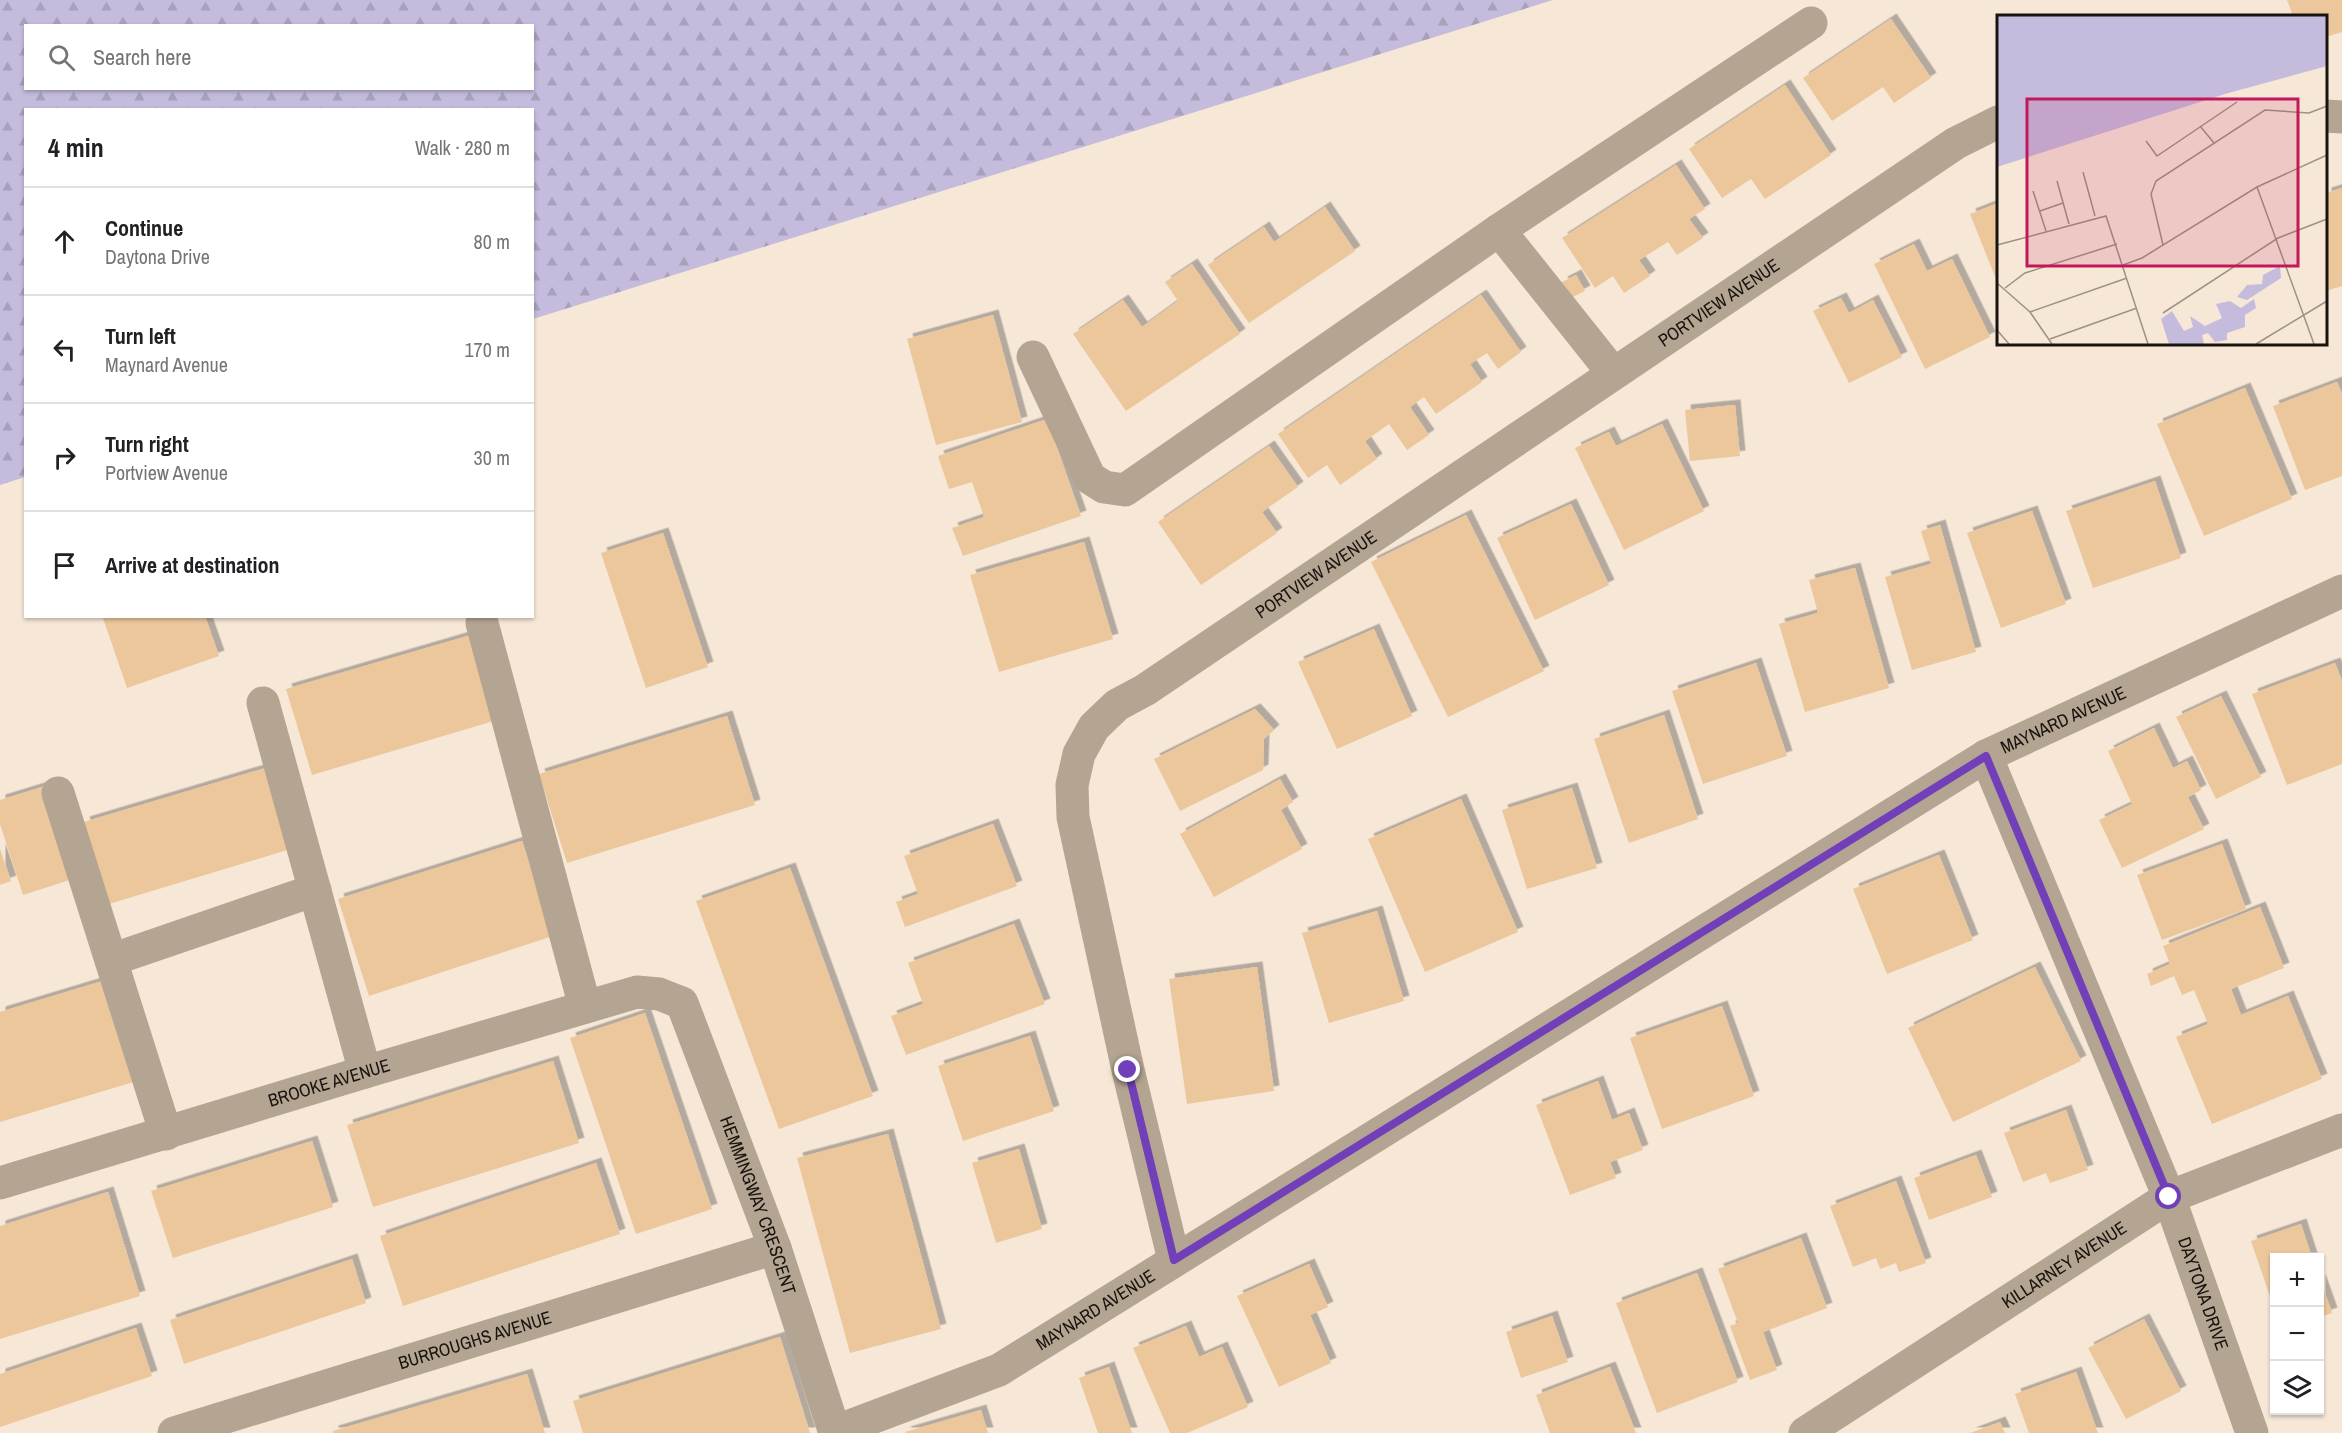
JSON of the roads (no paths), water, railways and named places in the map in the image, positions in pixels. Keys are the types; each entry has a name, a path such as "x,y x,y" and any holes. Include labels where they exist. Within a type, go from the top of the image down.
{"street":[{"path":"1033,357 1090,478 1104,487 1125,490 1499,230 1810,23"},
{"path":"2327,116 2342,117"},
{"name":"PORTVIEW AVENUE","path":"1174,1260 1128,1070 1073,817 1072,785 1079,754 1094,727 1117,705 1145,690 1956,143 1997,122"},
{"path":"1499,230 1614,373"},
{"name":"MAYNARD AVENUE","path":"834,1432 999,1371 1986,756 2342,591"},
{"path":"482,623 585,1007"},
{"path":"263,703 365,1072"},
{"name":"DAYTONA DRIVE","path":"1986,756 2169,1197 2252,1433"},
{"path":"58,793 166,1134"},
{"path":"111,960 315,890"},
{"name":"BROOKE AVENUE","path":"0,1183 637,992 659,994"},
{"name":"HEMMINGWAY CRESCENT","path":"659,994 682,1003 775,1248 834,1432"},
{"name":"KILLARNEY AVENUE","path":"1805,1433 2169,1197 2342,1130"},
{"name":"BURROUGHS AVENUE","path":"174,1433 775,1248"}]}
